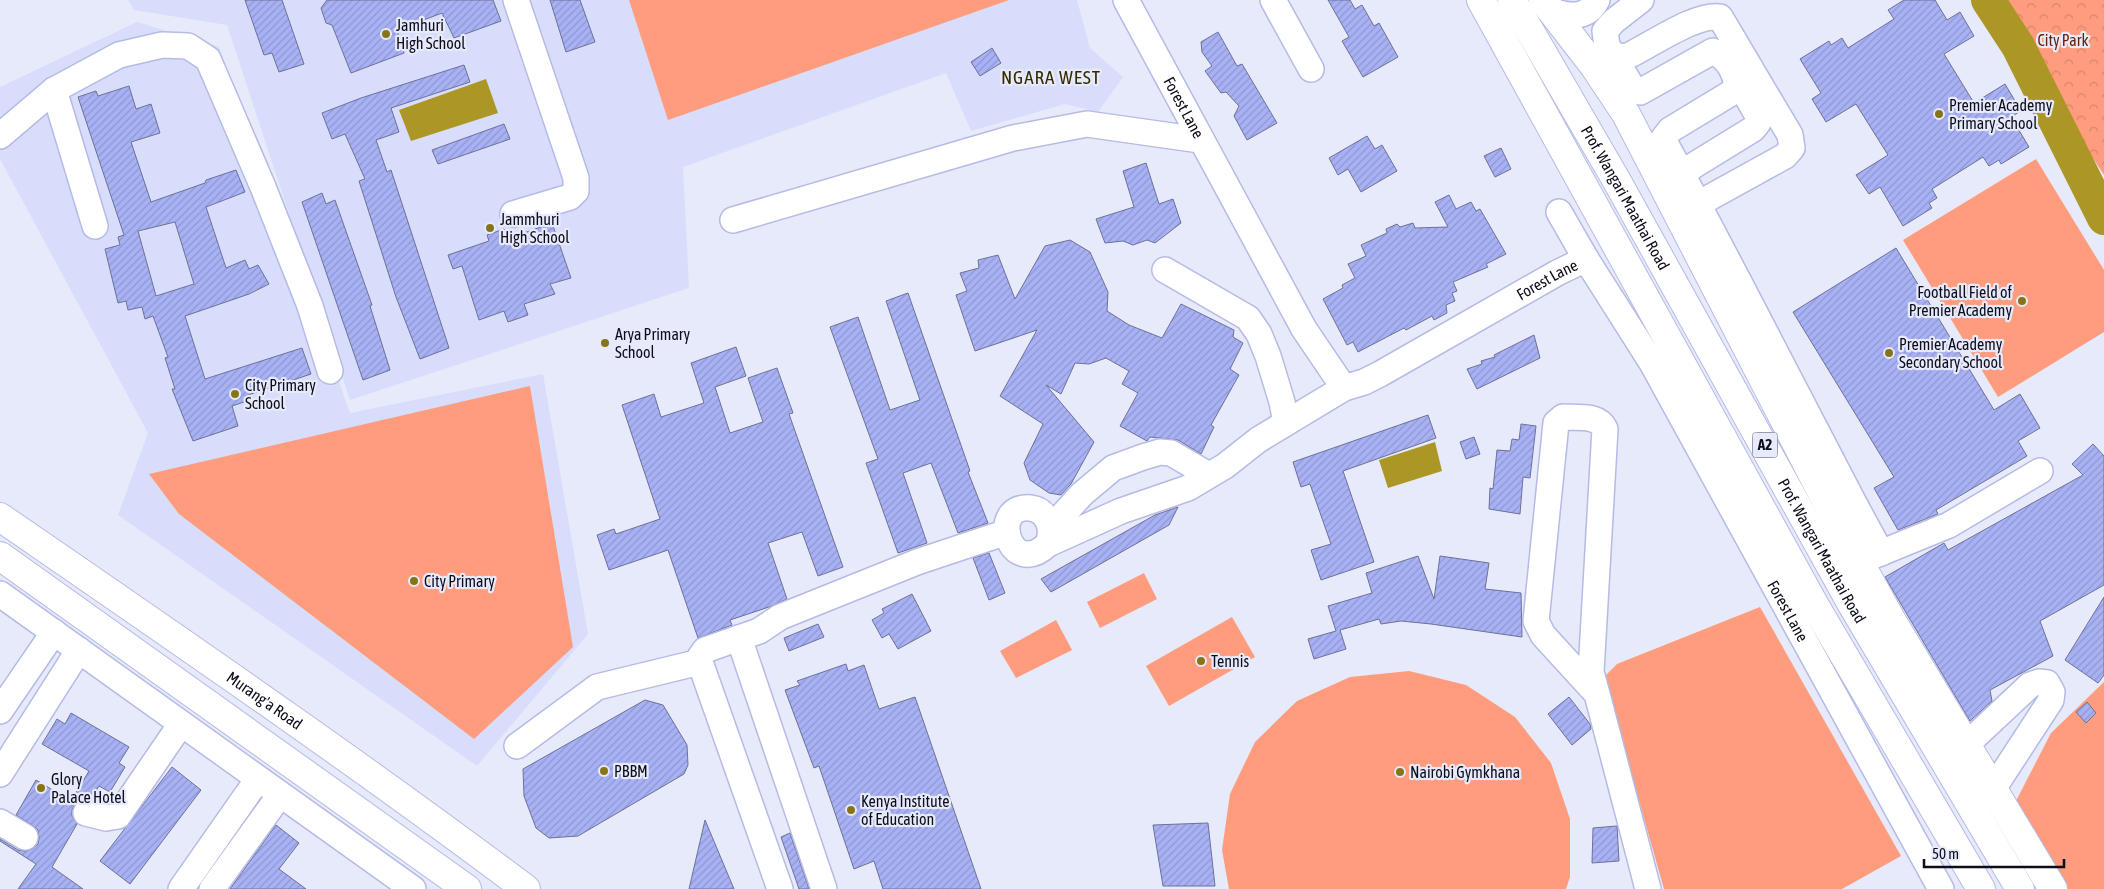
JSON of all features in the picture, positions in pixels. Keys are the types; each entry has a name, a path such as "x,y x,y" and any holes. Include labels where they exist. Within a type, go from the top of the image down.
{"main road":[{"name":"Prof. Wangari Maathai Road","path":"1481,0 1810,596 1980,889"},
{"path":"1518,11 1547,6 1594,66 1626,114 1728,288 1871,557 1892,621 2053,889"},
{"name":"Prof. Wangari Maathai Road","path":"1518,11 1618,183 1851,603 2020,889"},
{"name":"Murang'a Road","path":"0,517 203,656 408,801 526,889"},
{"path":"0,556 467,889"}],"street":[{"path":"513,214 570,197 576,191 576,178 516,0"},
{"name":"Forest Lane","path":"1126,0 1200,140 1304,329 1344,388 1364,382 1380,374 1586,259 1652,363 1941,889"},
{"path":"1273,0 1311,69"},
{"path":"1547,6 1572,16 1588,12 1597,0"},
{"path":"1614,0 1606,38 1615,57 1628,56 1698,19 1713,16 1720,17 1790,135 1792,148 1785,156 1698,204"},
{"path":"1606,38 1614,20 1642,0"},
{"path":"1606,38 1634,90 1640,92 1713,52 1721,56 1733,72 1758,116 1758,123 1753,129 1688,169 1685,179"},
{"path":"0,136 54,90 119,55 162,45 188,46 208,59 263,186 310,306 330,371"},
{"path":"1728,288 1698,204 1666,148 1663,139 1670,130 1736,90 1737,80 1733,72"},
{"path":"54,90 96,226"},
{"path":"733,220 1013,138 1087,124 1200,140"},
{"path":"1558,212 1586,259"},
{"path":"1165,270 1248,318 1259,334 1268,356 1286,422"},
{"path":"1049,536 1188,488 1210,475 1286,422 1344,388"},
{"path":"1597,694 1542,635 1536,621 1556,423 1558,419 1563,417 1596,419 1602,423 1605,429 1590,662 1648,889"},
{"path":"1049,536 1041,513 1035,509 1026,508 1018,510 1011,516 1007,524 1009,541 1014,549 1020,553 1034,552 1049,536 1082,494 1113,468 1160,452 1171,453 1210,475"},
{"path":"1871,557 1949,524 2040,472"},
{"path":"780,889 700,662 700,657 705,650 759,631 780,617 917,562 1007,532"},
{"path":"0,594 412,889"},
{"path":"0,711 54,632"},
{"path":"739,638 824,889"},
{"path":"0,774 79,650"},
{"path":"517,746 597,687 700,662"},
{"path":"1966,745 2030,686 2040,682 2047,683 2052,692 2051,700 1993,789"},
{"path":"86,813 106,818 118,816 181,724"},
{"path":"181,889 258,779"},
{"path":"212,889 280,795"},
{"path":"0,822 25,837"}],"shaded area":[{"name":"Jammhuri High School","path":"128,0 1077,0 1090,48 1123,77 1098,112 1065,104 971,131 946,73 683,167 689,288 350,400 227,25 134,10"},
{"name":"City Primary School","path":"137,22 219,47 350,413 543,374 588,634 477,766 118,515 148,433 0,159 0,87"},
{"path":"486,79 498,113 411,141 399,110"},
{"path":"1435,442 1442,471 1388,488 1379,460"}],"green space":[{"path":"629,0 1009,0 668,120"},
{"name":"City Park","path":"1988,0 2104,0 2104,175"},
{"name":"Football Field of Premier Academy","path":"2036,159 2104,270 2104,332 1998,397 1903,240"},
{"name":"City Primary","path":"530,386 573,647 474,739 179,514 149,474"},
{"path":"1144,573 1157,599 1100,628 1087,602"},
{"path":"1760,607 1901,856 1842,889 1664,889 1604,677 1617,664"},
{"name":"Tennis","path":"1232,617 1255,657 1169,706 1146,666"},
{"path":"1056,620 1072,650 1016,678 1000,651"},
{"path":"1409,671 1466,685 1515,717 1551,763 1570,819 1570,877 1566,889 1229,889 1222,850 1230,794 1255,742 1297,701 1350,677"},
{"path":"2104,682 2104,889 2067,889 2016,801 2051,733"}],"building":[{"path":"245,0 282,0 304,64 279,72 272,53 264,55"},
{"name":"Jamhuri High School","path":"327,0 493,0 501,21 454,38 442,13 397,30 404,53 351,73 332,25 326,23 321,8"},
{"path":"550,0 580,0 595,42 566,52"},
{"path":"1328,0 1350,0 1355,9 1362,5 1374,26 1379,23 1398,57 1363,77 1342,41 1349,37"},
{"name":"Premier Academy Primary School","path":"1904,0 1935,0 1947,20 1960,12 1974,36 1944,54 1974,103 2005,84 2021,111 2011,117 2029,147 2001,164 1999,160 1989,166 1983,157 1932,189 1937,198 1929,203 1932,208 1903,226 1880,187 1869,194 1856,175 1888,155 1856,104 1826,122 1812,99 1821,93 1800,59 1829,41 1831,45 1842,38 1848,48 1894,19 1888,10"},
{"path":"1218,32 1237,66 1242,64 1277,123 1247,140 1234,116 1239,106 1226,92 1221,93 1205,71 1212,66 1202,52 1201,42"},
{"path":"992,48 1001,63 980,76 971,62"},
{"path":"464,65 470,82 391,108 399,132 376,140 387,172 391,170 449,348 420,359 396,297 359,181 365,179 345,134 332,139 322,113 361,98"},
{"path":"129,86 136,109 151,104 160,133 131,142 151,202 236,170 245,192 206,207 226,268 245,260 249,269 258,265 269,284 249,294 185,316 205,379 302,348 311,374 245,396 247,401 232,406 238,426 193,441 172,389 175,389 165,358 168,357 153,316 145,319 142,307 128,310 126,301 118,303 105,249 120,245 118,237 124,235 78,97 96,91 98,96","holes":["175,222 194,284 156,296 138,231"]},
{"path":"504,124 510,139 438,164 432,150"},
{"path":"1367,136 1375,149 1382,145 1397,171 1361,192 1348,169 1338,175 1329,158"},
{"path":"1501,148 1511,169 1495,177 1484,156"},
{"path":"1146,163 1159,204 1173,199 1181,223 1155,243 1147,240 1133,245 1123,241 1105,243 1096,219 1134,207 1123,171"},
{"path":"322,193 326,204 335,200 372,305 370,306 390,370 363,380 302,202"},
{"path":"1449,195 1456,209 1471,202 1476,211 1480,209 1506,254 1486,264 1488,267 1453,282 1457,291 1452,293 1455,301 1446,305 1447,313 1434,320 1432,316 1406,330 1404,328 1358,352 1353,342 1347,345 1323,299 1343,288 1342,285 1355,278 1348,264 1366,256 1361,245 1387,233 1386,229 1397,224 1400,227 1413,223 1415,228 1448,227 1435,202"},
{"path":"552,223 571,278 550,284 555,294 524,304 528,315 508,322 504,311 479,320 462,266 453,269 448,255 489,241 487,235 504,229 507,239"},
{"path":"1070,240 1090,252 1108,292 1107,311 1129,325 1162,338 1181,304 1234,330 1233,337 1243,343 1230,369 1239,375 1211,425 1214,427 1201,454 1178,440 1150,437 1147,441 1120,426 1138,393 1122,384 1129,371 1106,358 1089,364 1075,363 1061,394 1046,385 1094,442 1071,484 1061,495 1049,493 1030,480 1024,463 1043,424 1000,396 1037,330 975,351 956,295 967,291 960,273 979,268 978,260 998,255 1015,299 1045,246"},
{"name":"Premier Academy Secondary School","path":"1896,248 1994,410 2020,394 2040,428 2018,441 2027,456 1936,510 1938,514 1898,530 1874,488 1894,477 1793,312"},
{"path":"908,293 970,471 968,472 988,523 958,533 931,463 903,473 927,543 898,553 866,463 878,459 830,327 858,317 890,410 920,400 886,301"},
{"path":"1534,335 1540,358 1477,389 1467,369 1482,364 1481,361 1495,357 1494,355"},
{"path":"736,347 746,376 715,387 730,433 763,422 748,378 777,368 793,413 789,414 843,567 818,576 802,532 768,543 787,599 730,620 732,625 698,638 668,550 609,570 597,535 614,529 616,534 660,519 622,405 654,394 661,417 704,403 691,363"},
{"path":"1428,415 1436,438 1343,471 1374,562 1321,580 1311,550 1331,544 1310,484 1301,487 1293,462"},
{"path":"1521,424 1536,426 1530,478 1523,477 1520,514 1489,509 1490,488 1493,489 1497,450 1510,451 1512,439 1519,440"},
{"path":"1474,437 1480,454 1466,459 1460,442"},
{"path":"2093,444 2104,456 2104,585 2040,621 2053,656 1990,690 1992,701 1970,721 1885,577 1944,543 1948,550 2083,475 2072,464"},
{"path":"1178,507 1169,525 1051,592 1041,579 1155,515"},
{"path":"989,553 1005,593 989,600 973,558"},
{"path":"1418,556 1434,599 1440,556 1489,563 1485,589 1521,593 1522,637 1401,621 1381,624 1379,619 1340,630 1346,649 1314,659 1308,639 1336,631 1328,606 1372,593 1366,573"},
{"path":"912,594 931,631 898,649 889,634 882,638 872,620 884,613 882,609"},
{"path":"2104,597 2104,675 2098,683 2065,660"},
{"path":"818,624 824,637 789,651 784,638"},
{"path":"846,664 848,671 864,665 879,709 915,697 981,889 883,889 874,861 854,869 819,766 814,768 785,690 800,685 797,681"},
{"path":"1569,697 1590,724 1591,729 1572,745 1548,714"},
{"name":"PBBM","path":"645,700 663,705 687,745 688,765 684,774 578,836 549,838 536,828 524,796 523,769"},
{"path":"2087,702 2096,713 2086,723 2076,712"},
{"name":"Glory Palace Hotel","path":"71,713 129,747 119,763 125,767 110,792 99,786 91,799 83,799 75,803 72,816 77,824 52,867 83,889 18,889 36,864 0,841 0,839 18,850 32,849 38,844 38,830 16,815 36,780 71,801 89,771 42,744 57,719 65,724"},
{"path":"172,767 201,790 130,884 100,861"},
{"path":"705,820 734,889 689,889"},
{"path":"1208,823 1215,886 1163,886 1153,825"},
{"path":"276,825 299,843 279,869 306,889 230,889"},
{"path":"1617,826 1619,861 1592,863 1593,828"},
{"path":"790,833 809,889 799,889 781,837"}],"waterway":[{"path":"1988,0 2018,46 2104,218"}],"place":[{"name":"Jamhuri High School","path":"386,34"},
{"name":"Premier Academy Primary School","path":"1939,114"},
{"name":"Jammhuri High School","path":"490,228"},
{"name":"Football Field of Premier Academy","path":"2022,301"},
{"name":"Arya Primary School","path":"605,343"},
{"name":"Premier Academy Secondary School","path":"1889,353"},
{"name":"City Primary School","path":"235,394"},
{"name":"City Primary","path":"414,581"},
{"name":"Tennis","path":"1201,661"},
{"name":"PBBM","path":"604,771"},
{"name":"Nairobi Gymkhana","path":"1400,772"},
{"name":"Glory Palace Hotel","path":"41,788"},
{"name":"Kenya Institute of Education","path":"851,810"}],"district":[{"name":"NGARA WEST","path":"1051,77"}]}
